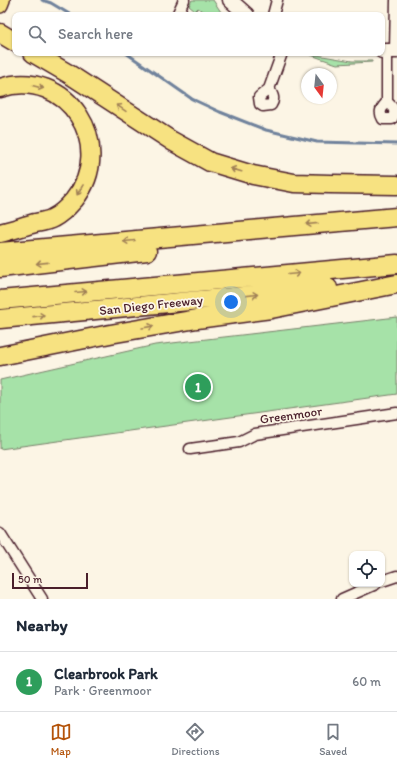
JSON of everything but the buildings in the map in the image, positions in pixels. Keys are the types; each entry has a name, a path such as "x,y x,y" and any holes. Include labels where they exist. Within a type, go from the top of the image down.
{"highway":[{"path":"0,33 12,40"},
{"path":"38,56 69,74 172,142 210,162 253,175 294,182 319,184 397,185"},
{"path":"0,88 16,84 28,85 48,89 58,95 76,111 82,121 87,131 91,152 90,163 84,184 80,192 62,212 52,218 0,233"},
{"path":"0,252 397,217"},
{"path":"0,268 178,248 223,233"},
{"path":"0,300 397,264"},
{"name":"San Diego Freeway","path":"0,319 397,281"},
{"path":"0,356 197,318 271,309 397,284"}],"main road":[{"path":"0,5 2,0"}],"street":[{"path":"178,12 184,0"},
{"path":"230,0 244,12"},
{"path":"274,12 277,0"},
{"path":"387,102 390,51 396,0"},
{"path":"269,89 281,56"},
{"name":"Greenmoor","path":"190,449 239,442 255,434 397,413"},
{"path":"0,532 42,599"},
{"path":"385,580 397,576"},
{"path":"342,599 369,587"}],"green space":[{"path":"192,0 213,0 221,12 204,12 198,8 195,11 189,6"},
{"path":"314,56 352,61 372,61 372,62 337,64"},
{"path":"397,317 397,394 0,449 0,380 155,345"}],"waterway":[{"path":"42,0 51,3 66,12"},
{"path":"130,56 192,99 266,130 317,142 397,144"}],"place":[{"name":"Clearbrook Park","path":"198,387"}]}
